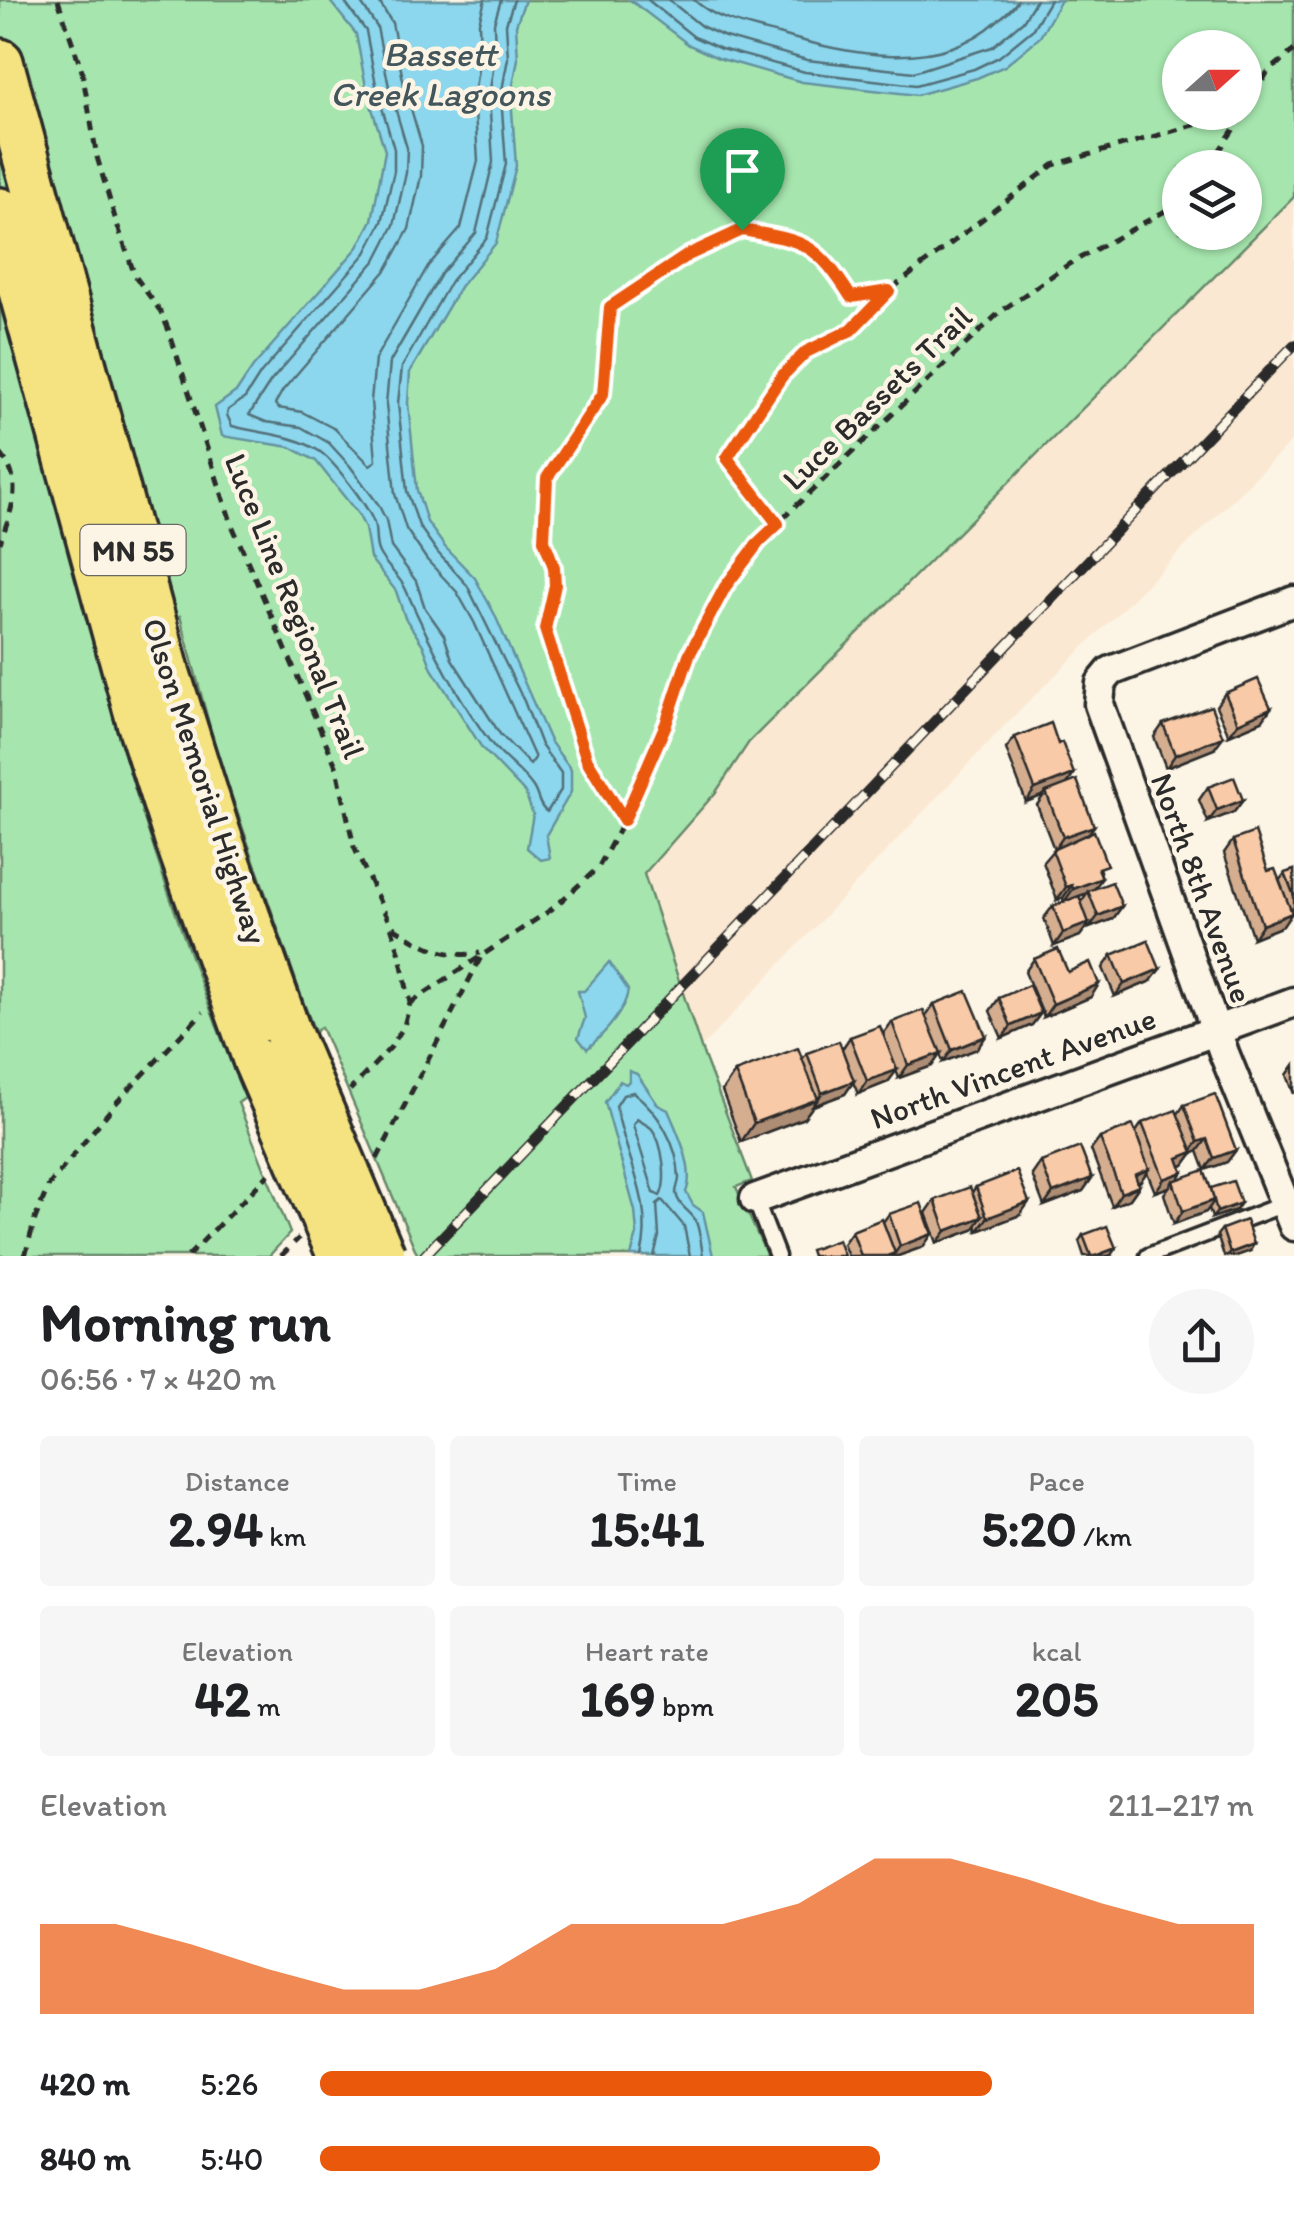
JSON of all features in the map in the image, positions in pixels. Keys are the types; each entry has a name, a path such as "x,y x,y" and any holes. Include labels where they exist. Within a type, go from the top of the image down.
{"main road":[{"name":"Olson Memorial Highway","path":"0,62 167,674 217,833 326,1241"},
{"name":"Olson Memorial Highway","path":"0,211 140,722 174,828 272,1046 382,1256"}],"street":[{"name":"North 8th Avenue","path":"1291,1210 1216,1032 1099,704 1101,683 1111,671 1294,601"},
{"name":"North Vincent Avenue","path":"755,1200 1294,1002"}],"lane":[{"path":"755,1200 776,1256"},
{"path":"1148,1256 1291,1210"}],"path":[{"name":"Luce Line Regional Trail","path":"58,0 82,71 97,157 135,276 170,331 232,525 337,768 354,847 391,926 410,1003"},
{"path":"1262,82 1294,50"},
{"path":"778,524 727,458 782,376 806,352 851,330 889,291 1053,164 1178,130"},
{"name":"Luce Bassets Trail","path":"410,1003 552,910 598,868 624,820 666,724 689,655 725,587 759,542 1000,311 1069,264 1162,213"},
{"path":"624,820 587,760 545,629 555,585 554,567 544,540 547,478 603,394 610,307 688,255 742,230 796,239 827,259 851,297 889,291"},
{"path":"0,453 8,462 16,493 0,543"},
{"path":"391,926 427,948 459,957 483,953"},
{"path":"378,1159 483,953"},
{"path":"25,1256 34,1219 49,1185 116,1103 204,1011"},
{"path":"188,1256 254,1190"},
{"path":"281,1256 326,1241"}],"shaded area":[{"path":"1294,197 1294,439 1007,723 701,1048 463,1256 418,1256 379,1168 716,792 749,742 1241,250 1262,250 1262,229"}],"green space":[{"path":"0,0 1294,0 1294,197 1262,229 1262,150 1162,150 1162,250 1241,250 749,742 716,792 644,874 701,1048 752,1181 736,1187 767,1256 418,1256 321,1027 315,1032 304,1004 218,757 180,616 95,650 163,876 245,1098 238,1103 290,1233 269,1256 0,1256"}],"water":[{"name":"Bassett Creek Lagoons","path":"329,0 525,0 516,25 518,59 511,96 516,166 496,243 460,287 410,372 408,403 417,490 427,522 475,578 550,741 571,770 571,792 546,835 550,858 541,860 527,848 533,814 525,793 482,748 432,669 423,645 405,618 396,591 370,558 365,528 358,514 316,461 290,447 222,436 215,407 237,391 253,367 358,247 372,220 385,151 367,92 356,34"},
{"name":"Bassett Creek Lagoons","path":"630,0 1061,0 1040,37 1005,66 917,95 802,82 718,58 689,45"},
{"path":"609,962 628,990 626,998 613,1022 587,1049 578,1038 585,1018 578,991 584,991"},
{"path":"629,1071 637,1074 658,1105 668,1110 687,1162 686,1192 693,1205 703,1212 713,1256 631,1256 637,1234 635,1211 605,1102 620,1081 629,1081"}],"building":[{"path":"1258,679 1271,708 1238,723 1225,693"},
{"path":"1211,706 1223,737 1175,755 1163,724"},
{"path":"1051,723 1074,774 1035,789 1015,737"},
{"path":"1234,777 1243,800 1217,810 1208,787"},
{"path":"1077,780 1094,826 1063,837 1046,792"},
{"path":"1094,831 1107,865 1098,868 1102,878 1073,889 1072,885 1066,887 1052,850"},
{"path":"1255,832 1268,871 1275,869 1292,913 1262,925 1233,840"},
{"path":"1294,870 1294,896 1285,873"},
{"path":"1112,882 1122,906 1098,916 1088,891"},
{"path":"1079,896 1089,923 1063,933 1053,906"},
{"path":"1148,940 1160,969 1124,984 1112,955"},
{"path":"1058,949 1068,972 1090,962 1099,984 1053,1004 1034,959"},
{"path":"1029,985 1041,1013 1011,1026 999,998"},
{"path":"967,991 986,1036 952,1050 934,1004"},
{"path":"923,1010 941,1053 908,1065 892,1022"},
{"path":"880,1026 897,1070 867,1081 850,1037"},
{"path":"839,1041 854,1081 822,1093 807,1053"},
{"path":"798,1048 818,1099 754,1123 735,1072"},
{"path":"1215,1094 1236,1150 1214,1158 1207,1139 1198,1142 1184,1105"},
{"path":"1176,1110 1193,1152 1178,1158 1183,1172 1164,1179 1142,1123"},
{"path":"1133,1125 1149,1169 1135,1175 1139,1186 1121,1193 1100,1138"},
{"path":"1080,1147 1092,1178 1053,1193 1041,1162"},
{"path":"1204,1170 1215,1200 1183,1211 1173,1181"},
{"path":"1017,1171 1029,1202 987,1218 976,1187"},
{"path":"1233,1181 1241,1203 1217,1212 1211,1188"},
{"path":"970,1187 982,1217 946,1231 935,1200"},
{"path":"921,1203 932,1234 900,1246 889,1214"},
{"path":"882,1219 895,1253 861,1256 852,1231"},
{"path":"1246,1220 1254,1244 1230,1253 1222,1229"},
{"path":"1107,1226 1116,1248 1091,1256 1083,1235"},
{"path":"838,1240 844,1256 812,1256 810,1250"}],"railway":[{"path":"424,1256 1294,345"}],"route":[{"path":"742,230 796,239 827,259 851,297 889,291 851,330 806,352 782,376 727,458 778,524 725,587 689,655 666,724 624,820 587,760 545,629 555,585 554,567 544,540 547,478 603,394 610,307 688,255 742,230"}]}
